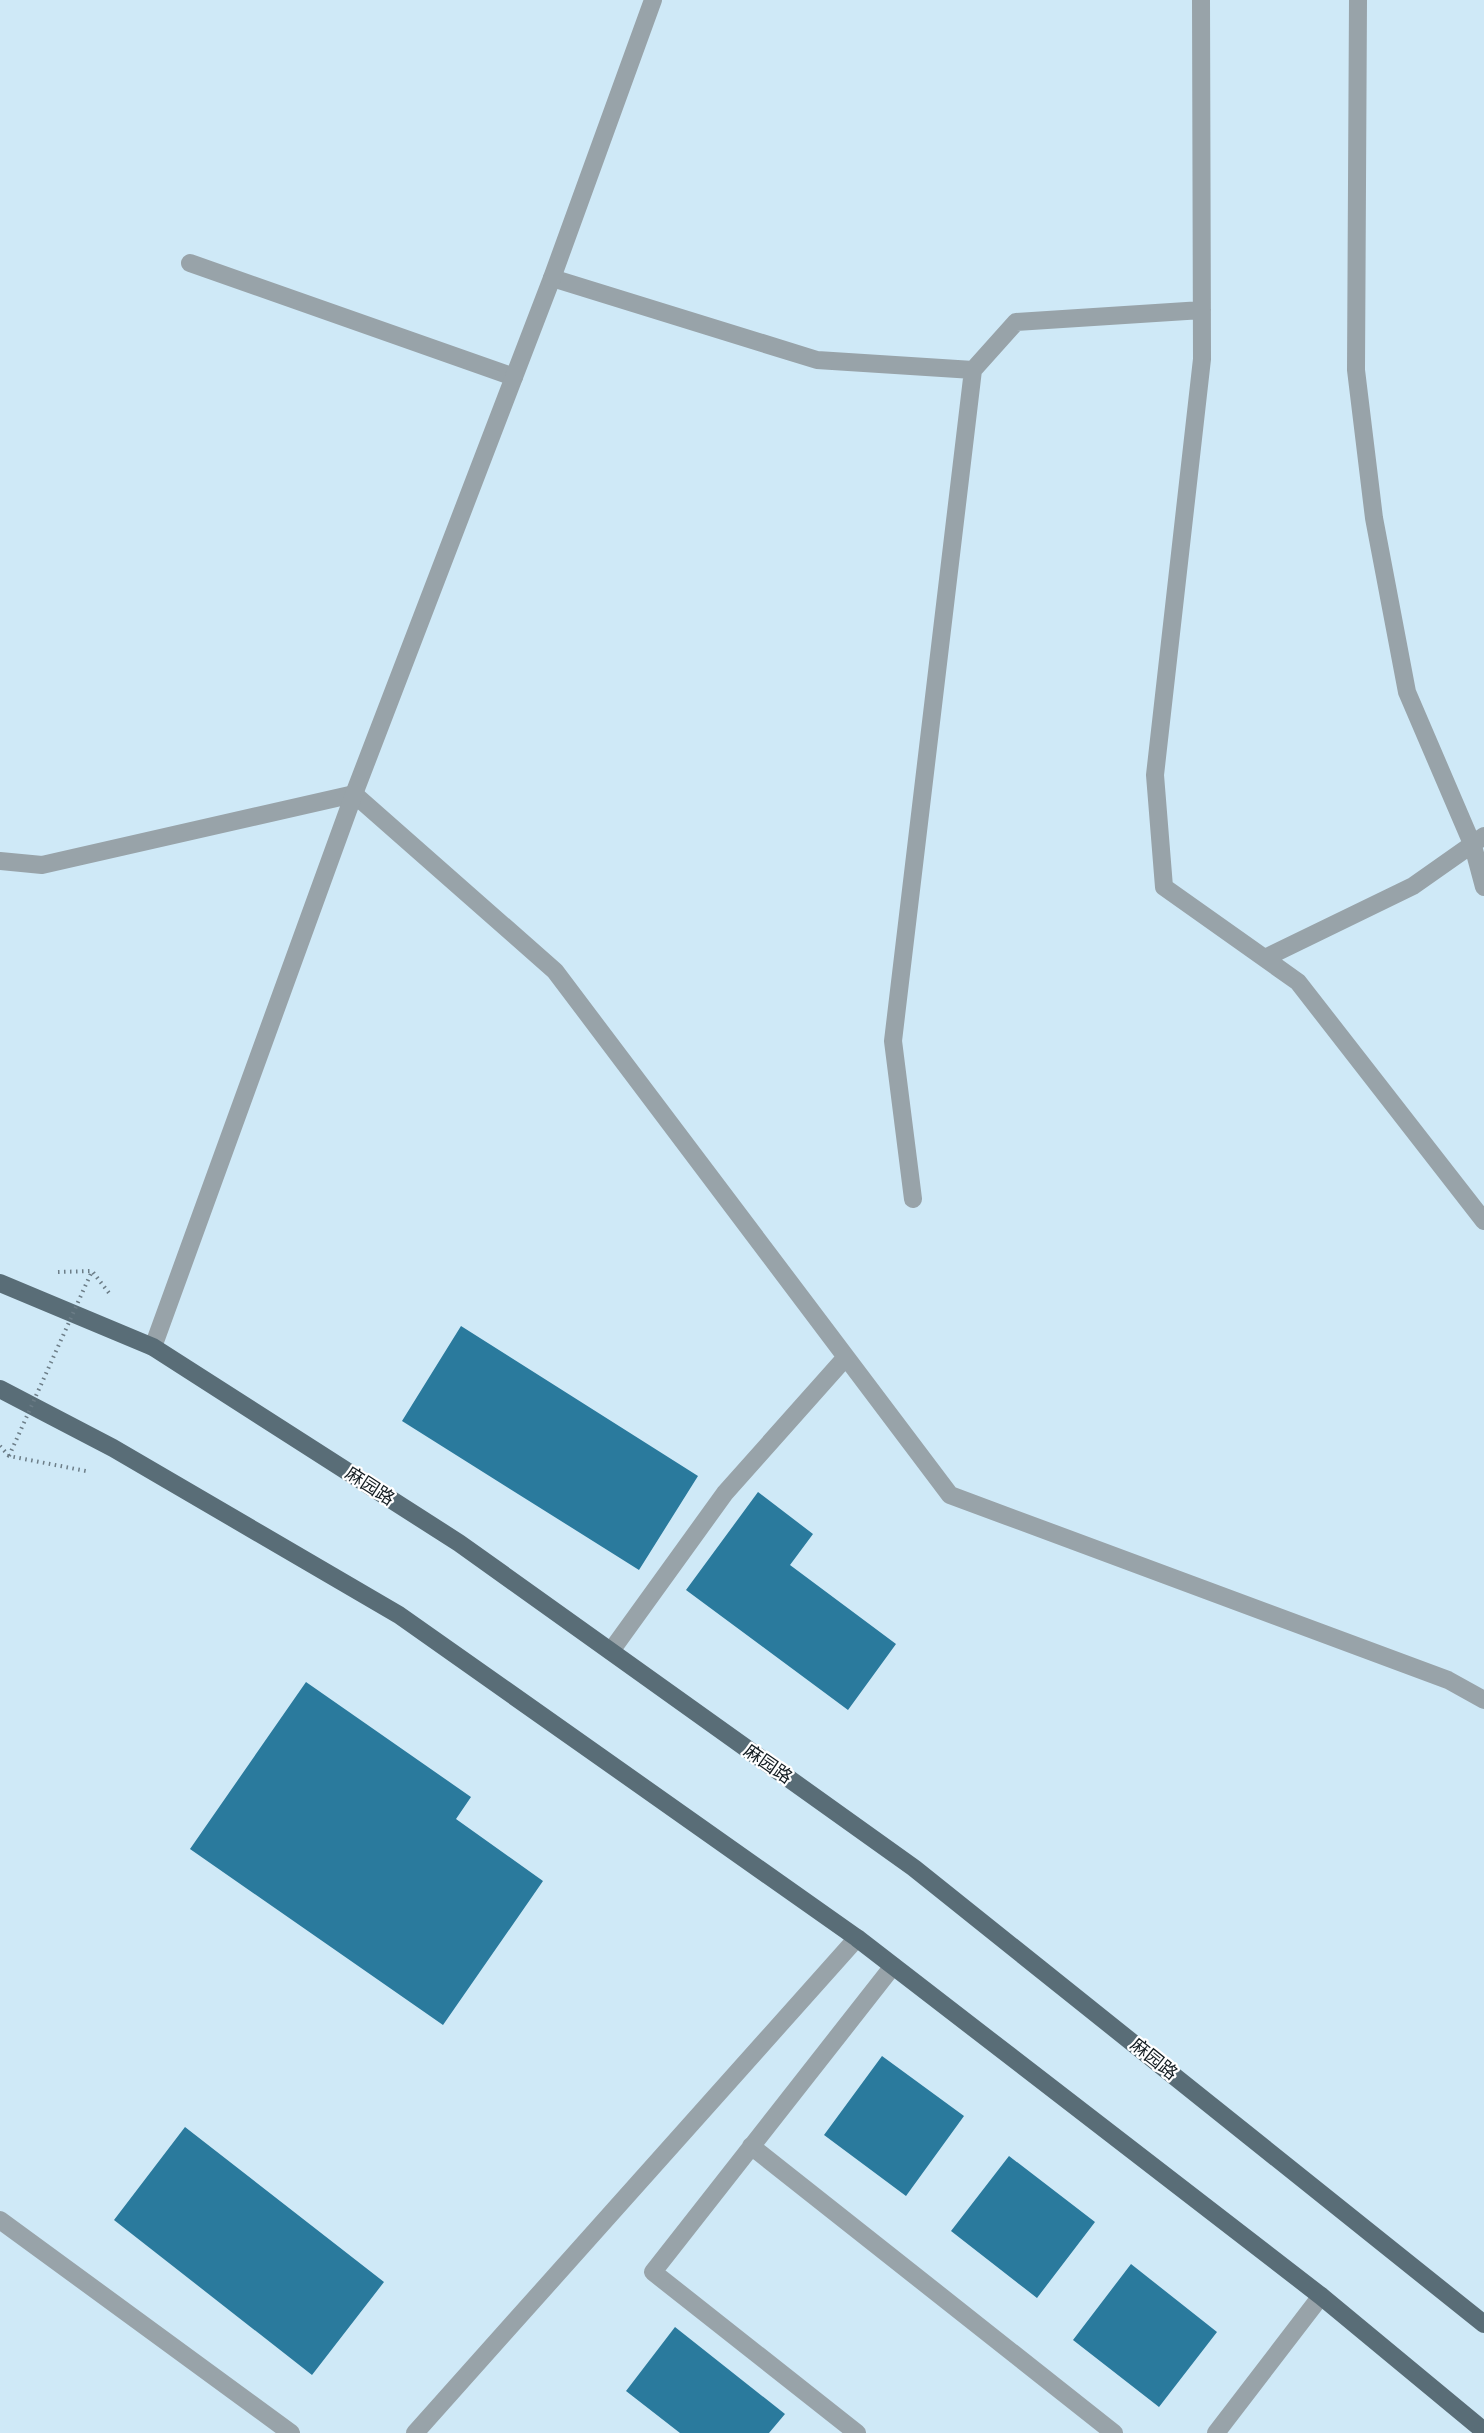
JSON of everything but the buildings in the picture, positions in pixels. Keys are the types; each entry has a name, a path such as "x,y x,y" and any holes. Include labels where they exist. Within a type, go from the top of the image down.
{"main road":[{"name":"麻园路","path":"0,1282 153,1347 459,1543 914,1868 1484,2324"},
{"path":"0,1389 122,1453 399,1615 857,1938 1321,2296 1484,2430"}],"street":[{"path":"153,1347 354,794 552,278 653,0"},
{"path":"1201,0 1202,359 1155,775 1164,887 1298,982 1484,1221"},
{"path":"1358,0 1356,370 1374,518 1407,692 1478,841 1484,887"},
{"path":"190,263 514,377"},
{"path":"552,278 818,360 974,370"},
{"path":"913,1198 893,1041 974,370 1016,322 1202,310"},
{"path":"0,861 42,865 354,794"},
{"path":"354,794 555,971 950,1495 1448,1680 1484,1700"},
{"path":"1265,958 1413,886 1478,841"},
{"path":"611,1651 725,1493 846,1357"},
{"path":"415,2433 857,1938"},
{"path":"857,2433 653,2272 893,1966"},
{"path":"751,2146 1114,2433"},
{"path":"0,2220 291,2433"},
{"path":"1216,2433 1321,2296"}],"path":[{"path":"0,1446 9,1456 92,1271"}]}
